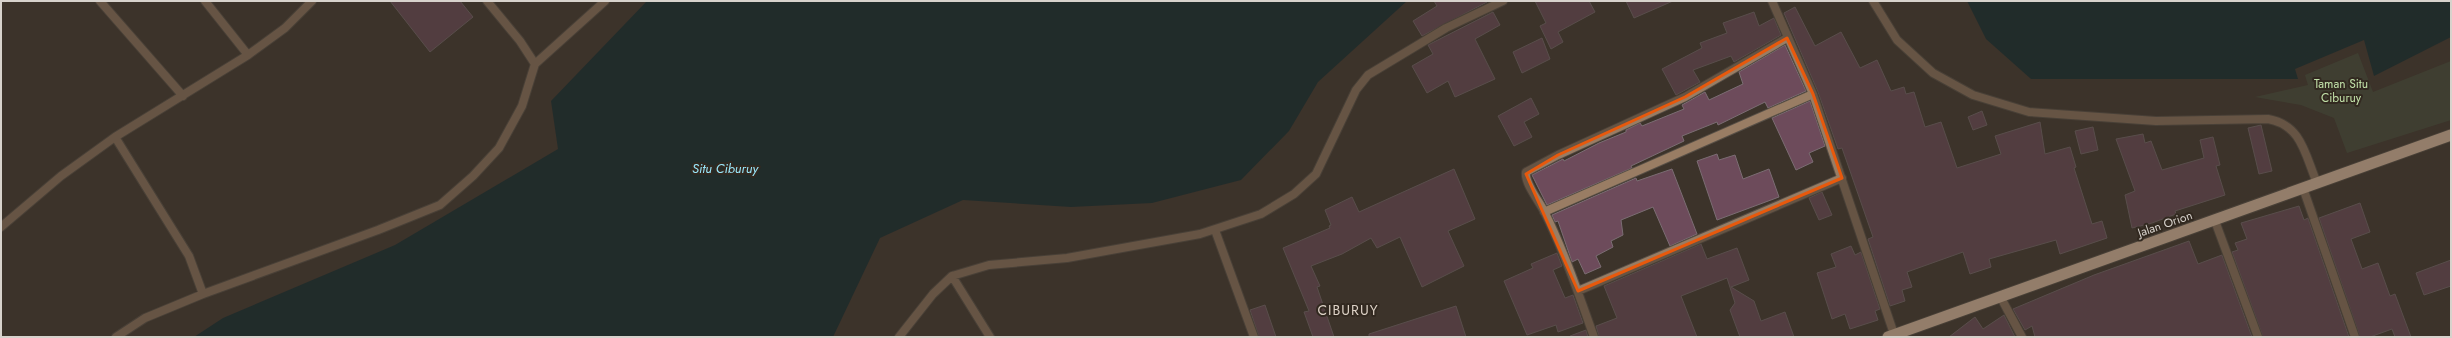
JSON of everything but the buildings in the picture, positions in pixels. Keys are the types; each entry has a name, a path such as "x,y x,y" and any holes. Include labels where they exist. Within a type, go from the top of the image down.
{"highway":[{"name":"Jalan Orion","path":"1892,336 2451,135"}],"street":[{"path":"100,1 183,96"},
{"path":"205,1 248,55"},
{"path":"1,227 61,176 116,137 248,55 285,28 312,1"},
{"path":"487,1 520,41 535,64"},
{"path":"116,337 145,318 203,294 378,230 440,205 473,176 499,148 522,106 535,64 605,1"},
{"path":"899,337 933,294 952,276 989,265 1067,258 1200,234 1261,214 1294,194 1316,174 1356,90 1368,75 1446,28 1503,1"},
{"path":"1772,1 1787,38 1813,94 1842,178 1892,336"},
{"path":"1873,1 1897,40 1933,73 1973,95 2029,112 2156,121 2268,119 2283,122 2296,132 2317,183"},
{"path":"1594,337 1578,291 1544,212 1525,174 1527,171 1565,152 1685,97 1787,38"},
{"path":"1544,212 1813,94"},
{"path":"116,137 189,256 203,294"},
{"path":"1578,291 1842,178"},
{"path":"2303,188 2355,337"},
{"path":"2215,221 2258,337"},
{"path":"1215,230 1254,337"},
{"path":"952,276 990,337"},
{"path":"2000,296 2022,337"}],"highlighted area":[{"path":"1787,38 1813,94 1842,178 1578,291 1526,174 1558,155 1685,97"}],"green space":[{"name":"Taman Situ Ciburuy","path":"2358,53 2373,92 2451,61 2451,120 2347,153 2334,118 2301,105 2255,97 2308,85 2305,75"}],"water":[{"name":"Situ Ciburuy","path":"647,1 1407,1 1318,82 1289,131 1241,180 1152,203 1071,207 963,200 880,238 833,337 194,337 223,318 395,245 558,149 551,101"},
{"path":"1967,1 2451,1 2451,37 2374,76 2364,40 2295,69 2298,79 2031,79 1986,39"}],"district":[{"name":"CIBURUY","path":"1348,310"}]}
